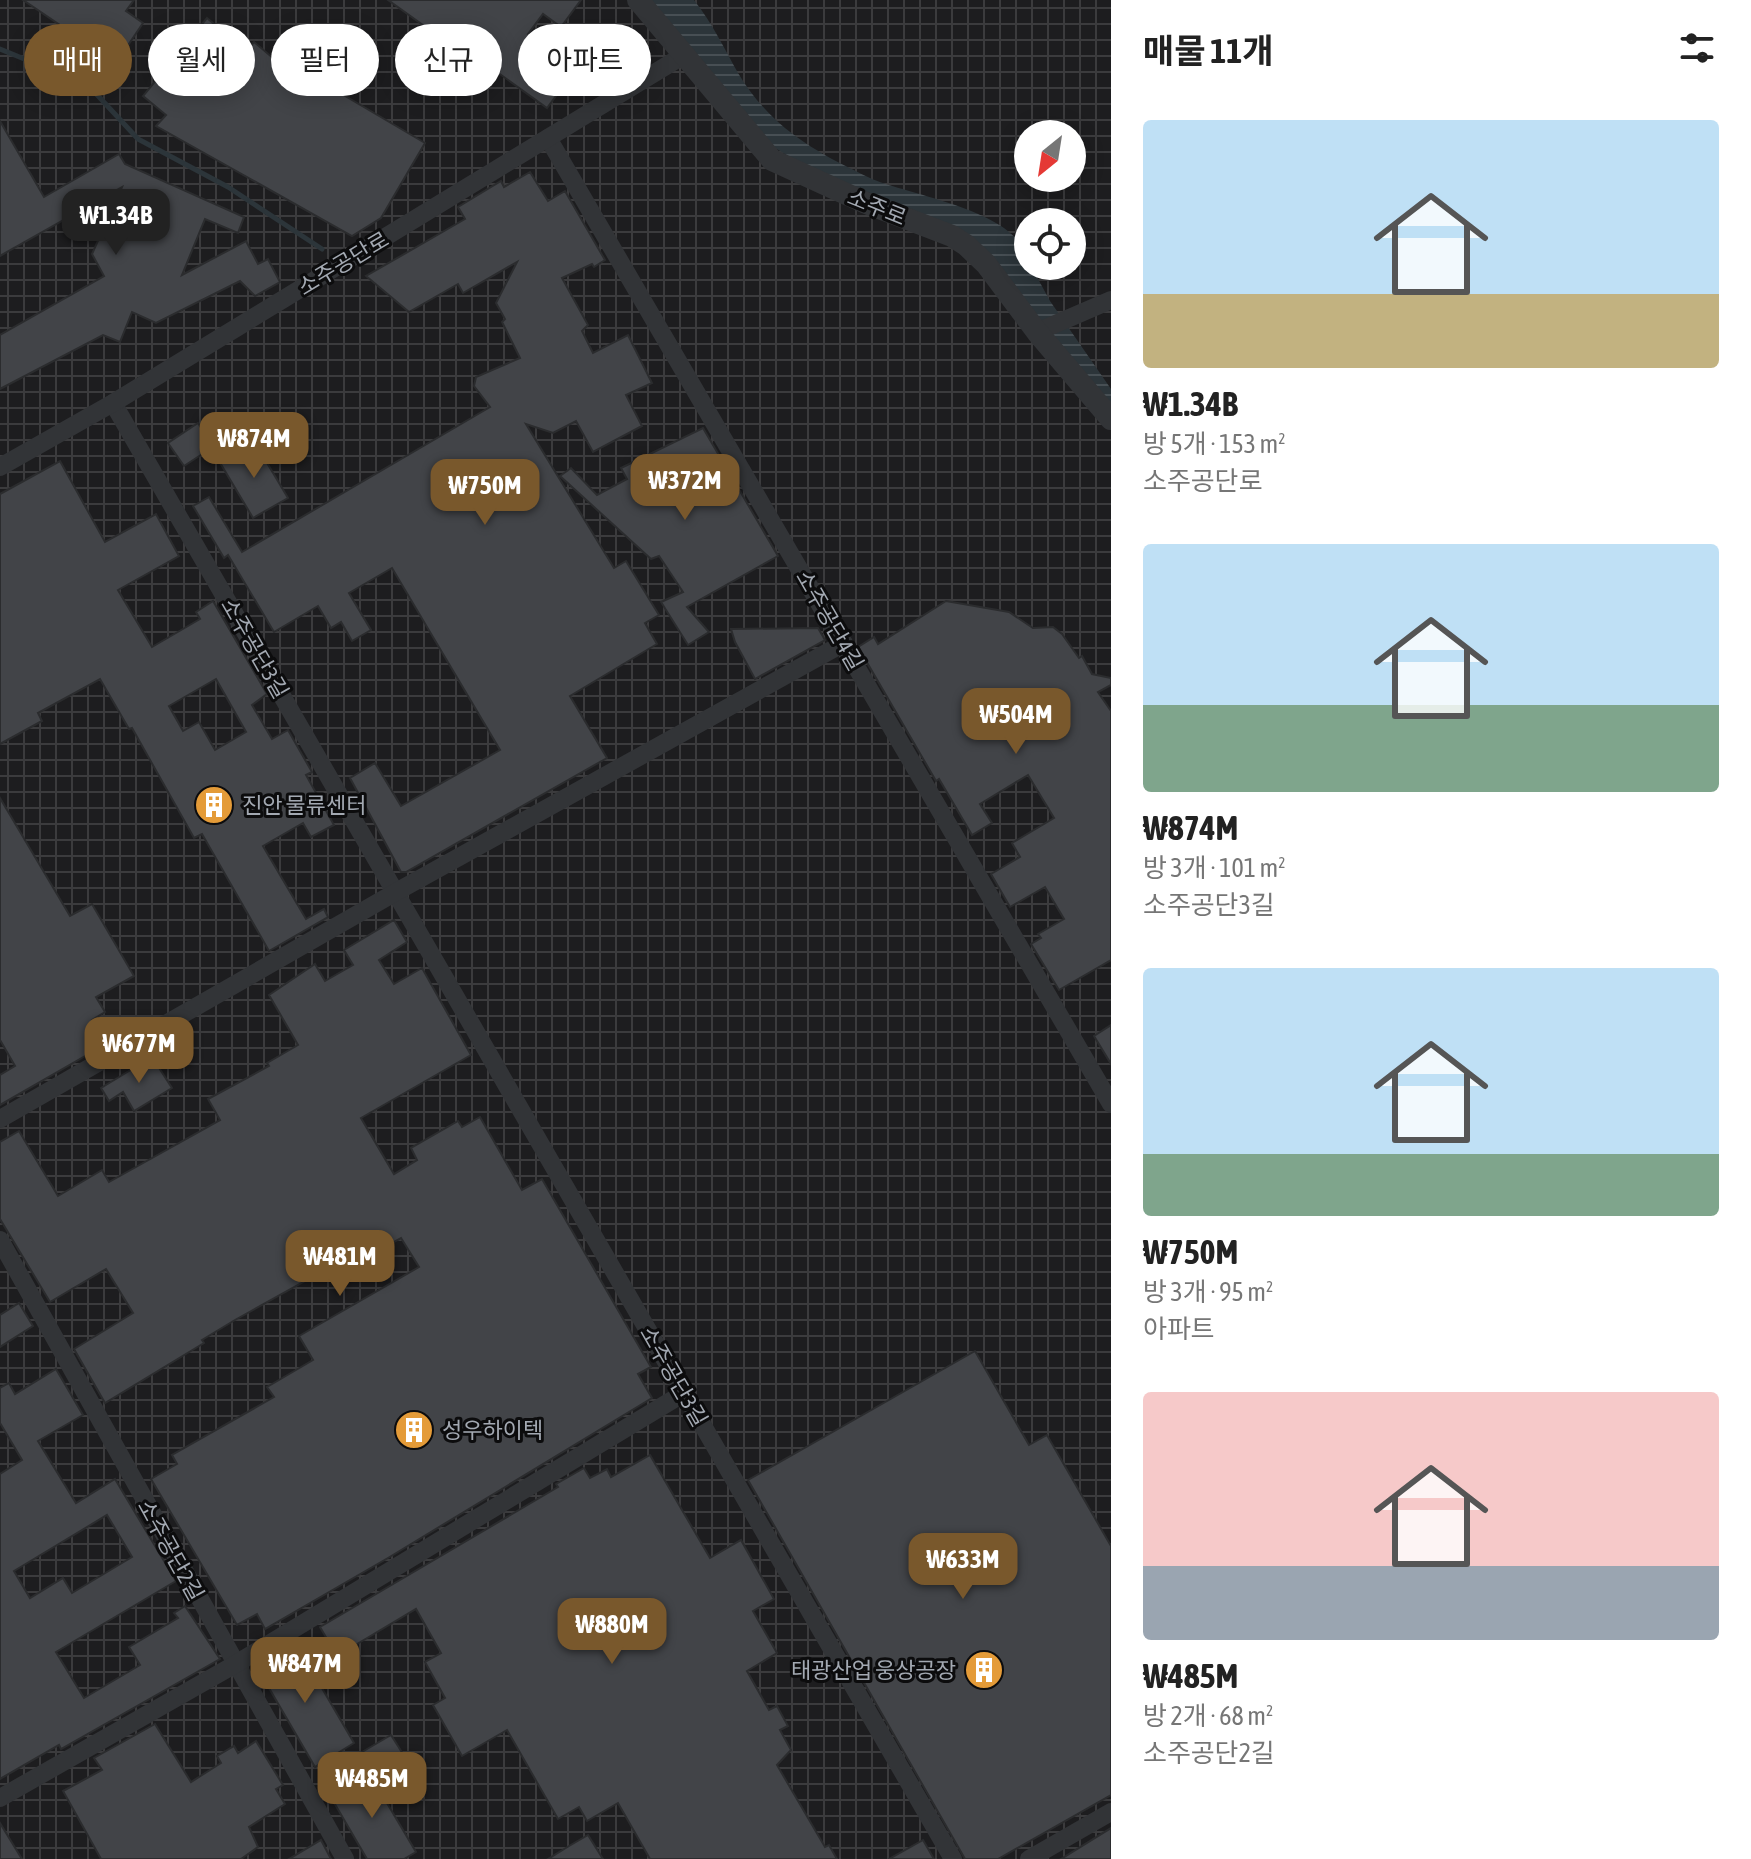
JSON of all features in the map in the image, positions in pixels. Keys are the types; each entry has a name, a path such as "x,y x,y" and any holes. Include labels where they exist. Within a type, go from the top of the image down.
{"street":[{"name":"소주로","path":"638,0 772,160 866,203 952,236 966,245 986,264 1037,332 1111,419"},
{"name":"소주공단로","path":"0,467 113,403 684,55"},
{"name":"소주공단4길","path":"548,138 1111,1104"},
{"path":"1037,332 1111,300"},
{"name":"소주공단3길","path":"113,403 953,1859"},
{"path":"0,1119 396,892 844,643"},
{"name":"소주공단2길","path":"0,1240 234,1665 345,1859"},
{"path":"0,1798 234,1665 684,1393"},
{"path":"1029,1859 1111,1812"}],"shaded area":[{"path":"0,0 1111,0 1111,1859 0,1859"},
{"path":"648,0 694,0 751,92 780,124 813,148 870,178 964,208 1009,232 1014,237 1014,280 1039,280 1111,389 1111,412 1045,333 921,213 809,169 764,141"}],"building":[{"path":"23,0 134,0 126,11 143,23 132,39 132,24 58,24"},
{"path":"388,0 581,0 563,24 557,24 543,14 536,24 518,24 518,87 502,76 502,24 422,24"},
{"path":"255,43 271,56 271,96 345,96 425,143 381,218 352,236 156,126 166,115 143,96 148,90 148,96 255,96"},
{"path":"530,96 556,96 547,108"},
{"path":"0,121 44,197 119,154 125,164 244,217 238,233 205,219 182,275 246,241 258,264 268,259 280,282 255,296 240,281 156,323 132,312 120,342 103,335 0,389 0,335 104,276 92,254 122,187 0,256"},
{"path":"530,172 548,201 565,191 605,260 562,278 588,325 582,331 593,353 628,335 652,383 626,395 642,426 593,452 576,421 553,433 526,424 614,568 626,561 659,615 645,623 657,644 570,696 607,758 406,872 401,872 350,778 375,763 401,806 500,750 392,568 349,593 371,630 352,641 341,622 331,628 318,606 274,632 228,555 224,558 193,506 209,497 242,552 490,407 474,386 476,377 520,358 496,303 517,262 463,293 458,284 409,312 366,276 465,219 458,207 501,181 504,187"},
{"path":"198,423 213,447 184,466 168,443"},
{"path":"703,428 778,556 687,607 709,632 688,645 661,602 683,592 659,556 651,559 560,476 571,468 597,495 627,479 621,468"},
{"path":"254,441 288,498 253,518 219,461"},
{"path":"60,461 105,542 156,514 179,556 118,590 152,647 200,619 196,612 213,601 267,694 252,705 272,739 288,730 312,772 306,775 334,825 311,837 303,823 263,846 306,919 324,909 328,917 269,951 202,834 194,838 132,728 129,729 100,679 38,713 42,721 0,744 0,494","holes":["216,679 246,732 215,750 199,722 183,731 169,706"]},
{"path":"946,601 1009,612 1033,628 1053,627 1079,658 1082,656 1092,674 1111,678 1111,685 1098,692 1111,711 1111,960 1059,990 1031,944 1041,938 1038,934 1064,919 1045,887 1010,907 991,874 1020,857 1012,843 1054,818 1028,775 980,804 992,823 972,835 939,779 936,781 858,647 874,637 878,644"},
{"path":"818,628 825,640 755,679 731,629"},
{"path":"0,798 70,916 92,904 134,976 96,997 105,1012 92,1020 106,1044 0,1105 0,1075 15,1066 0,1040"},
{"path":"394,920 407,942 379,960 394,984 422,968 471,1055 361,1118 394,1174 417,1160 411,1148 458,1121 462,1127 480,1117 522,1190 542,1179 651,1367 638,1374 652,1398 265,1629 257,1614 237,1625 151,1479 177,1464 172,1455 274,1397 267,1387 313,1360 299,1336 419,1267 401,1238 372,1254 368,1246 235,1320 202,1340 204,1343 105,1403 74,1349 133,1313 106,1269 50,1302 0,1219 0,1142 19,1131 58,1196 102,1170 109,1182 220,1120 208,1099 269,1066 267,1063 298,1045 269,995 315,964 325,981 353,965 344,950"},
{"path":"1111,1025 1111,1064 1094,1036"},
{"path":"152,1057 172,1088 134,1111 123,1092 109,1101 101,1088"},
{"path":"19,1303 33,1326 0,1347 0,1315"},
{"name":"태광산업 웅상공장","path":"975,1351 1029,1445 1047,1435 1111,1546 1111,1795 998,1859 965,1859 748,1480"},
{"path":"56,1369 83,1415 38,1441 76,1503 115,1479 176,1581 56,1652 84,1698 140,1665 129,1647 178,1618 174,1613 185,1606 220,1659 61,1749 59,1745 0,1779 0,1474 22,1460 0,1423 0,1388 9,1383 15,1394","holes":["107,1515 132,1557 72,1593 63,1578 30,1598 14,1571"]},
{"path":"650,1455 710,1558 741,1540 774,1599 753,1611 777,1653 747,1671 769,1710 777,1706 788,1726 780,1730 791,1750 777,1765 825,1847 829,1845 837,1859 650,1859 618,1803 587,1821 579,1807 558,1819 507,1730 462,1756 433,1705 445,1698 425,1662 441,1653 416,1609 337,1656 320,1627 558,1487 556,1484 584,1468 590,1478 607,1469 611,1477"},
{"path":"295,1642 354,1743 315,1767 262,1676 262,1662"},
{"path":"155,1724 191,1782 221,1763 217,1756 234,1746 238,1753 256,1741 283,1785 276,1789 285,1804 249,1827 258,1847 241,1859 101,1859 63,1791 102,1770 94,1758"},
{"path":"391,1735 403,1754 374,1772 362,1752"},
{"path":"368,1771 416,1852 404,1859 367,1859 329,1794"},
{"path":"0,1823 22,1859 0,1859"},
{"path":"1111,1828 1111,1859 1061,1859"},
{"path":"588,1835 603,1859 548,1859 569,1846"},
{"path":"321,1840 331,1859 289,1859"},
{"path":"923,1840 934,1859 889,1859"}],"waterway":[{"path":"0,49 88,85 138,139 228,187 322,249"}],"place":[{"name":"진안 물류센터","path":"214,805"},
{"name":"성우하이텍","path":"414,1430"},
{"name":"태광산업 웅상공장","path":"984,1670"}]}
